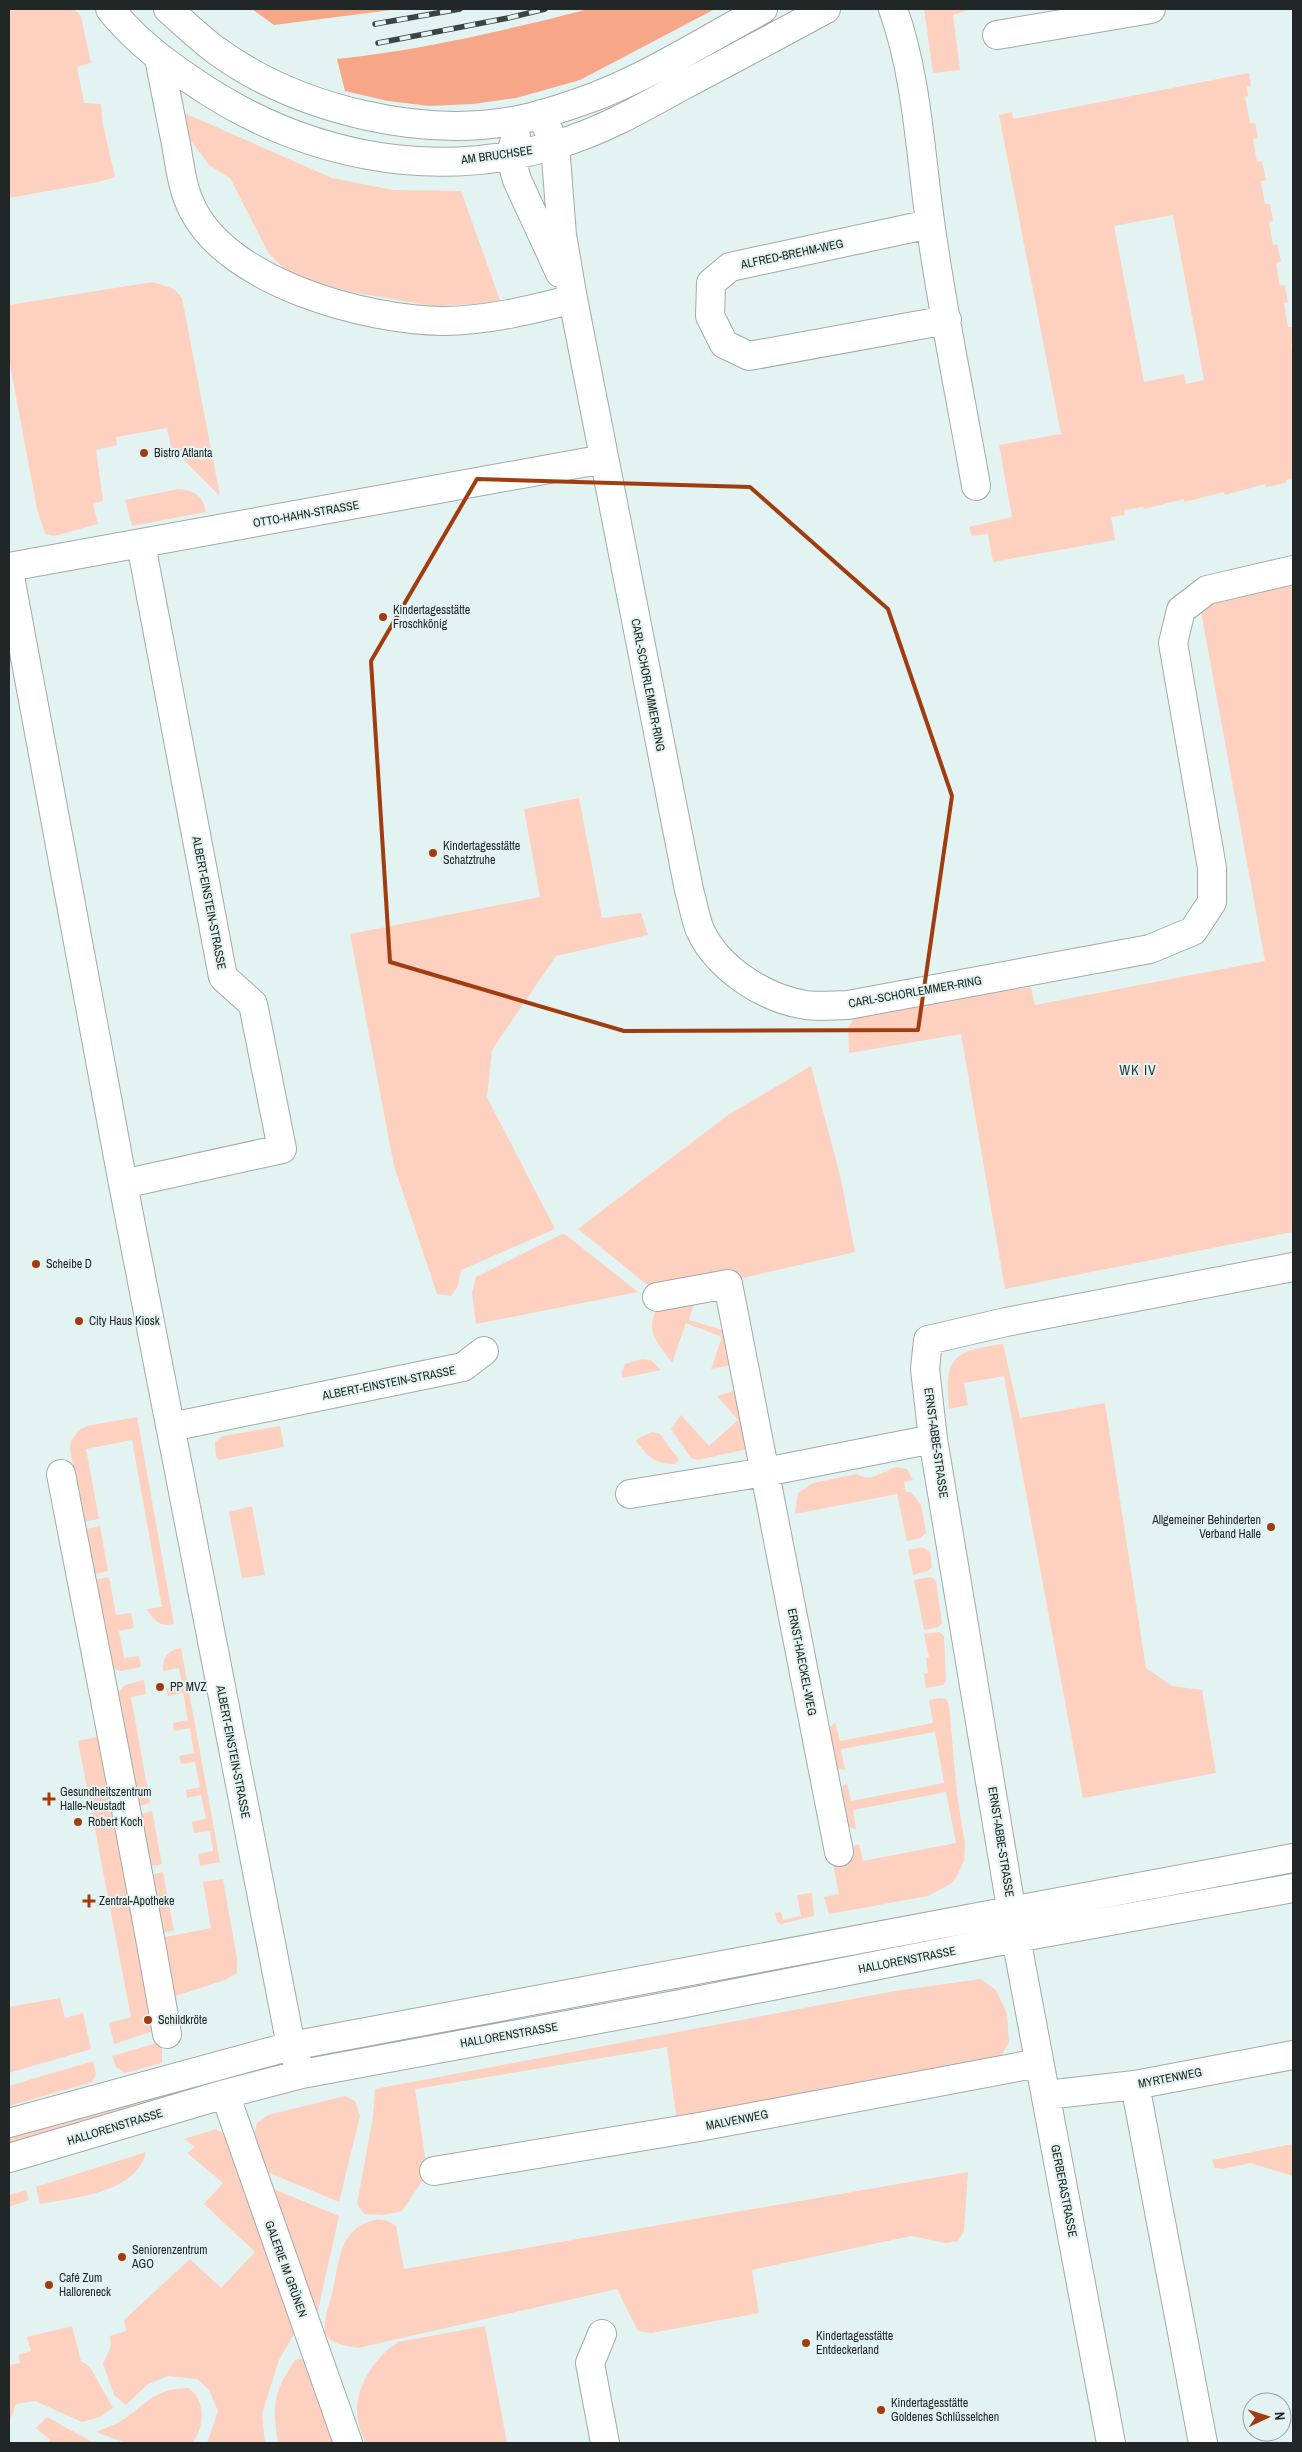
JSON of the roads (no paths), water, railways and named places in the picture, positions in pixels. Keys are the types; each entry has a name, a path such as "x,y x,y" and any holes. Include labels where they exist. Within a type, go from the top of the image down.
{"street":[{"name":"AM BRUCHSEE","path":"110,9 160,58 231,106 264,124 314,143 370,157 424,161 478,160 510,155 555,145 599,129 826,9"},
{"path":"168,9 217,51 270,83 305,98 348,112 382,120 471,124 531,117 599,94 636,78 763,9"},
{"path":"893,9 899,25 914,99 930,224 976,486"},
{"path":"997,35 1151,9"},
{"path":"160,58 184,189 193,211 228,253 260,273 331,302 354,308 434,320 474,318 532,310 573,299"},
{"path":"510,155 531,117"},
{"name":"CARL-SCHORLEMMER-RING","path":"531,117 555,145 562,235 573,299 689,890 700,930 720,958 753,986 777,997 807,1005 848,1005 1150,949 1194,931 1212,902 1212,868 1172,643 1181,610 1207,590 1293,570"},
{"name":"CARL-SCHORLEMMER-RING","path":"510,155 517,180 573,299"},
{"name":"ALFRED-BREHM-WEG","path":"930,224 730,267 710,283 710,316 724,344 749,356 947,320"},
{"name":"OTTO-HAHN-STRASSE","path":"9,567 604,459"},
{"name":"ALBERT-EINSTEIN-STRASSE","path":"123,1184 282,1149 253,1004 223,977 141,544"},
{"name":"ALBERT-EINSTEIN-STRASSE","path":"9,571 123,1184 291,2046 302,2074"},
{"name":"ERNST-ABBE-STRASSE","path":"1012,1912 933,1439 925,1368 928,1340 1006,1322 1293,1267"},
{"name":"ERNST-HAECKEL-WEG","path":"657,1297 728,1284 839,1852"},
{"name":"ALBERT-EINSTEIN-STRASSE","path":"171,1427 464,1367 484,1351"},
{"path":"630,1494 765,1472 933,1439"},
{"path":"61,1474 138,1870 167,2034"},
{"path":"9,2123 291,2046 1293,1858"},
{"name":"HALLORENSTRASSE","path":"9,2158 224,2094 302,2074 675,2005 1016,1938 1293,1888"},
{"path":"1012,1912 1016,1938"},
{"name":"GERBERASTRASSE","path":"1016,1938 1111,2443"},
{"name":"MYRTENWEG","path":"1046,2095 1135,2085 1293,2055"},
{"name":"MALVENWEG","path":"434,2171 699,2127 1039,2063"},
{"path":"1135,2085 1204,2443"},
{"name":"GALERIE IM GRÜNEN","path":"224,2094 348,2443"},
{"path":"602,2334 590,2364 605,2443"}],"railway":[{"path":"375,24 460,9"},
{"path":"378,43 545,9"}],"place":[{"name":"Bistro Atlanta","path":"144,453"},
{"name":"Kindertagesstätte Froschkönig","path":"383,617"},
{"name":"Kindertagesstätte Schatztruhe","path":"433,853"},
{"name":"Scheibe D","path":"36,1264"},
{"name":"City Haus Kiosk","path":"79,1321"},
{"name":"Allgemeiner Behinderten Verband Halle","path":"1271,1527"},
{"name":"PP MVZ","path":"160,1687"},
{"name":"Gesundheitszentrum Halle-Neustadt","path":"49,1799"},
{"name":"Robert Koch","path":"78,1822"},
{"name":"Zentral-Apotheke","path":"89,1901"},
{"name":"Schildkröte","path":"148,2020"},
{"name":"Seniorenzentrum AGO","path":"122,2257"},
{"name":"Café Zum Halloreneck","path":"49,2285"},
{"name":"Kindertagesstätte Entdeckerland","path":"806,2343"},
{"name":"Kindertagesstätte Goldenes Schlüsselchen","path":"881,2410"}],"district":[{"name":"WK IV","path":"1138,1070"}]}
